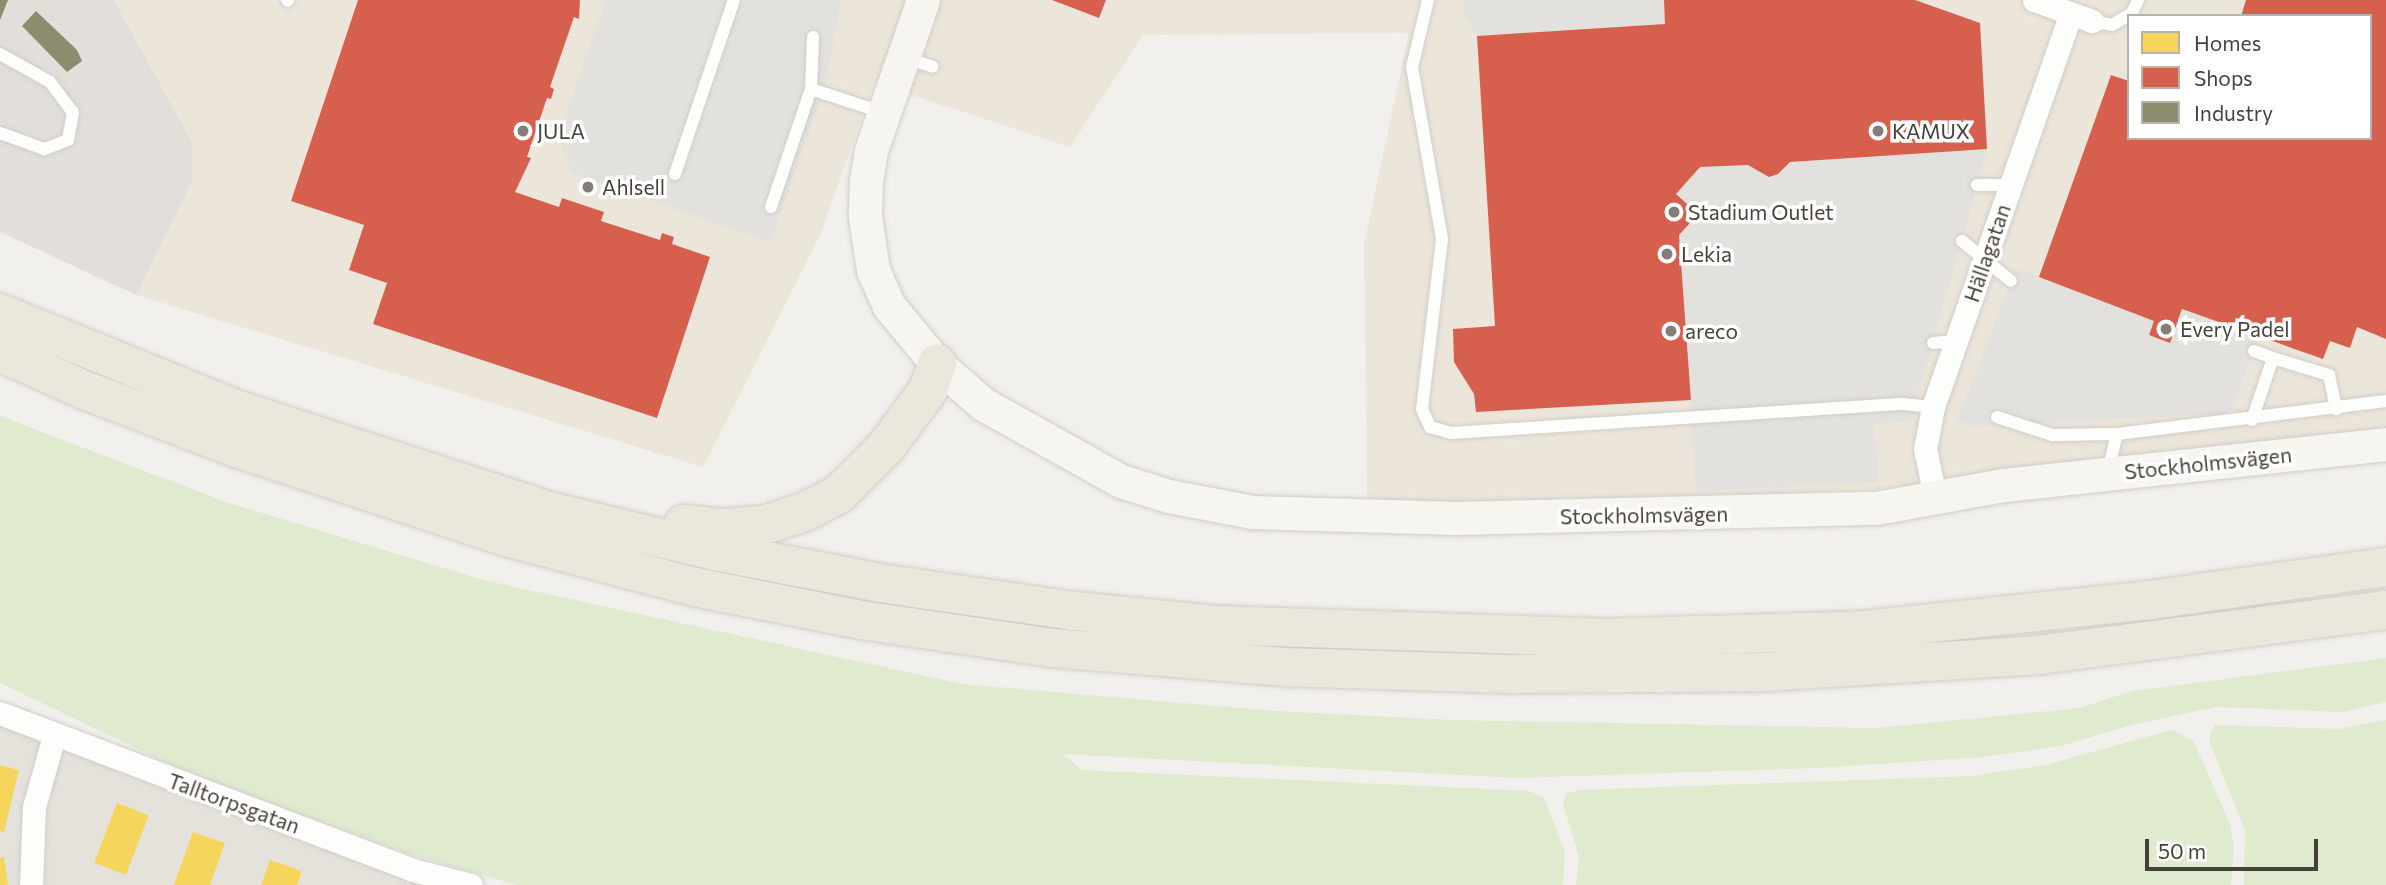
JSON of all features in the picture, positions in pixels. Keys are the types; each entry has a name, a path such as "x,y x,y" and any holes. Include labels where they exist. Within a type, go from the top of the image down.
{"highway":[{"path":"0,313 238,410 549,512 855,578 1074,611 1217,625 1602,638 1865,630 2151,600 2386,567"},
{"path":"0,352 82,389 239,449 510,538 708,590 861,620 1053,648 1283,667 1509,674 1764,672 2039,655 2386,610"},
{"path":"427,473 460,466 682,523 723,528 764,525 814,508 859,477 928,390 937,364"}],"street":[{"name":"Stockholmsvägen","path":"923,0 884,113 866,181 865,216 873,270 889,306 937,364 983,404 1121,481 1202,505 1252,512 1457,518 1628,516 1876,508 1935,496 2108,472 2386,443"},
{"name":"Hällagatan","path":"1935,496 1925,449 1945,342 1985,257 2011,185 2061,8"},
{"name":"Talltorpsgatan","path":"0,713 54,736 412,870 471,885"},
{"path":"31,885 34,807 54,736"}],"lane":[{"path":"675,174 734,0"},
{"path":"1428,0 1412,67 1442,239 1422,409 1430,427 1451,433 1903,404 1933,407"},
{"path":"2061,8 2112,25 2127,16"},
{"path":"771,207 811,89 813,37"},
{"path":"0,54 50,82 73,112 68,140 44,149 0,133"},
{"path":"902,57 933,67"},
{"path":"811,89 884,113"},
{"path":"1978,185 2011,185"},
{"path":"1962,241 1985,257 2011,281"},
{"path":"2253,351 2329,376 2336,409"},
{"path":"2252,420 2273,358"},
{"path":"1997,418 2052,435 2117,434 2252,420 2386,401"},
{"path":"2108,472 2117,434"}],"shaded area":[{"path":"0,0 114,0 192,142 193,180 136,295 0,232"},
{"path":"114,0 2386,0 2386,428 1879,489 1488,505 1367,502 1364,244 1409,33 1143,35 1070,147 874,83 821,233 703,467 136,295 193,180 192,142"},
{"path":"606,0 841,0 826,82 771,242 571,173 558,136"},
{"path":"1464,0 1664,0 1665,24 1477,36 1464,17"},
{"path":"1987,149 1911,421 1874,424 1878,483 1696,491 1679,235 1698,214 1676,194 1700,167 1748,165 1769,177 1779,174 1790,162"},
{"path":"2016,268 2154,321 2149,335 2169,343 2182,309 2258,338 2230,413 1974,427 1957,420"},
{"path":"0,722 442,885 0,885"}],"green space":[{"path":"0,416 226,502 483,580 962,684 1276,711 1453,720 1877,728 2080,708 2132,691 2386,658 2386,702 2343,712 2215,707 2128,726 2061,746 1984,757 1818,768 1517,778 1062,754 1082,770 1530,791 1544,798 1565,852 1563,885 517,885 406,853 188,773 0,683"},
{"path":"2386,720 2386,885 2244,885 2245,831 2211,746 2209,736 2215,725 2339,729"},
{"path":"2172,730 2193,740 2230,824 2234,847 2231,885 1576,885 1579,857 1563,804 1566,794 1578,790 1971,776 2045,765"}],"building: Homes":[{"path":"0,765 19,770 4,832 0,831"},
{"path":"117,803 149,815 126,875 94,863"},
{"path":"193,832 225,843 210,885 174,885"},
{"path":"4,857 8,885 0,885 0,858"},
{"path":"270,860 302,871 297,885 261,885"}],"building: Shops":[{"path":"358,0 580,0 579,19 574,17 550,87 554,89 551,99 547,98 527,157 531,158 515,192 559,207 562,198 604,212 601,221 660,240 662,233 674,237 672,244 710,257 657,418 373,324 387,283 349,270 364,225 291,201"},
{"path":"1052,0 1106,0 1099,18"},
{"path":"1664,0 1915,0 1980,23 1987,149 1790,162 1778,174 1769,177 1748,165 1700,167 1676,194 1698,214 1679,235 1691,400 1476,412 1474,394 1454,362 1453,329 1495,326 1477,36 1665,24"},
{"path":"2246,0 2386,0 2386,339 2357,327 2350,348 2330,341 2323,359 2182,309 2170,343 2149,335 2154,321 2039,277 2111,75 2127,80 2127,140 2372,140 2372,14 2242,14"}],"building: Industry":[{"path":"0,0 8,0 0,20"},
{"path":"36,11 77,50 82,61 67,72 22,26"}],"place":[{"name":"JULA","path":"523,131"},
{"name":"KAMUX","path":"1878,131"},
{"name":"Ahlsell","path":"588,187"},
{"name":"Stadium Outlet","path":"1674,212"},
{"name":"Lekia","path":"1667,254"},
{"name":"Every Padel","path":"2166,329"},
{"name":"areco","path":"1671,331"}]}
